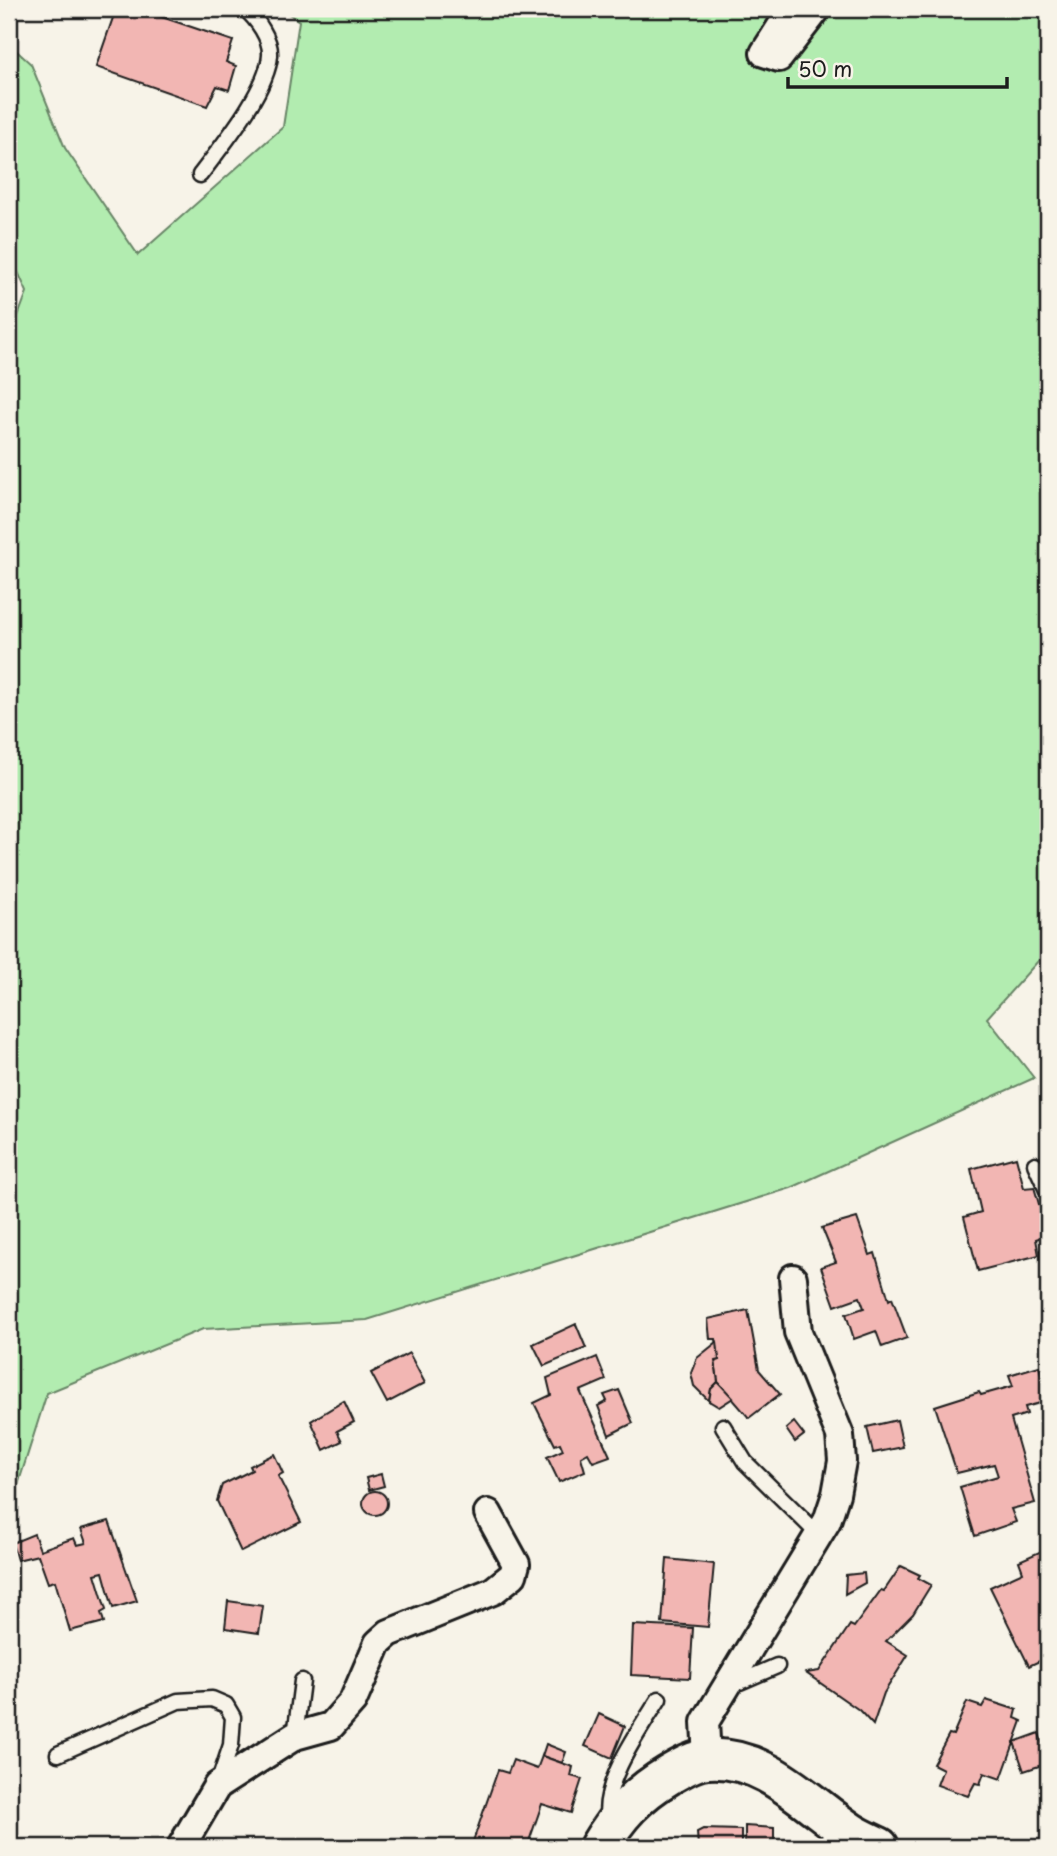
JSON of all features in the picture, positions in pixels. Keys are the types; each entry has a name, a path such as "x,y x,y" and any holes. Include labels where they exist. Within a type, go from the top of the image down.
{"main road":[{"path":"605,1836 645,1789 682,1767 707,1758 734,1760 762,1770 851,1832 879,1847"}],"street":[{"path":"792,9 764,53 779,58 817,9"},
{"path":"707,1758 705,1721 829,1519 842,1461 840,1435 798,1332 793,1278"},
{"path":"181,1847 217,1786 295,1736 331,1726 353,1701 378,1643 389,1633 494,1591 513,1575 516,1564 488,1513"}],"lane":[{"path":"200,175 233,130 265,76 271,54 265,35 245,9"},
{"path":"1035,1164 1048,1192"},
{"path":"723,1426 745,1462 819,1535"},
{"path":"727,1687 777,1666"},
{"path":"295,1736 302,1681"},
{"path":"58,1754 178,1701 212,1699 226,1705 233,1717 231,1745 217,1786"},
{"path":"605,1836 610,1790 625,1756 659,1699"}],"green space":[{"path":"282,9 1048,9 1048,950 987,1018 1034,1078 791,1188 367,1320 203,1329 47,1393 9,1508 9,340 27,292 9,252 9,44 31,64 65,148 138,255 283,127 299,21"}],"building":[{"path":"116,9 138,9 233,41 226,62 236,66 229,90 217,86 207,106 96,67"},
{"path":"1016,1157 1024,1188 1034,1187 1041,1211 1046,1211 1048,1235 1036,1239 1039,1255 978,1271 964,1217 981,1212 971,1169"},
{"path":"857,1218 870,1255 875,1253 889,1300 892,1298 907,1338 882,1347 876,1331 854,1339 846,1314 864,1308 860,1297 835,1306 821,1267 836,1262 822,1228"},
{"path":"748,1310 759,1370 780,1394 749,1418 718,1382 716,1339 710,1339 708,1319"},
{"path":"576,1324 586,1348 544,1366 533,1344"},
{"path":"717,1342 719,1360 715,1361 718,1382 711,1389 709,1401 694,1386 691,1373 697,1358"},
{"path":"409,1353 425,1383 387,1403 371,1373"},
{"path":"597,1357 606,1380 580,1391 610,1456 593,1462 588,1453 581,1457 585,1471 559,1482 547,1457 563,1450 560,1443 555,1445 534,1403 551,1395 547,1378"},
{"path":"1039,1366 1048,1401 1025,1407 1027,1414 1011,1419 1035,1503 1011,1509 1016,1522 975,1536 960,1487 998,1476 994,1464 957,1473 935,1406 979,1392 981,1395 1013,1386 1009,1375"},
{"path":"718,1382 733,1398 719,1407 709,1401 711,1389"},
{"path":"619,1390 633,1423 609,1435 598,1406 607,1401 604,1395"},
{"path":"344,1401 354,1422 337,1431 342,1441 324,1450 311,1421"},
{"path":"897,1420 903,1447 873,1453 867,1427"},
{"path":"794,1422 804,1435 795,1442 786,1429"},
{"path":"274,1454 283,1473 278,1476 301,1522 241,1552 217,1501 222,1485 252,1470 250,1466"},
{"path":"381,1474 384,1486 369,1490 366,1478"},
{"path":"375,1491 386,1498 387,1503 380,1514 375,1515 364,1508 363,1503 370,1492"},
{"path":"109,1521 137,1601 113,1608 103,1572 95,1574 106,1610 101,1613 104,1622 70,1631 55,1581 48,1583 38,1555 17,1560 12,1543 34,1534 40,1550 74,1538 77,1545 86,1543 81,1529"},
{"path":"1044,1550 1048,1558 1048,1657 1029,1666 990,1587 1023,1572 1019,1561"},
{"path":"667,1559 714,1564 708,1627 662,1623"},
{"path":"901,1566 920,1575 918,1578 931,1585 913,1614 886,1641 908,1655 884,1693 873,1725 859,1710 806,1673 819,1671 850,1625 854,1627"},
{"path":"864,1573 865,1583 845,1594 846,1575"},
{"path":"228,1601 263,1606 259,1633 225,1628"},
{"path":"633,1625 693,1628 690,1678 631,1675"},
{"path":"986,1700 1017,1710 1015,1718 1022,1721 1001,1779 984,1773 980,1784 975,1783 968,1796 937,1785 943,1769 933,1764 949,1734 953,1735 967,1702 982,1707"},
{"path":"599,1714 625,1726 612,1758 585,1746"},
{"path":"1039,1733 1048,1763 1024,1771 1014,1742"},
{"path":"546,1744 566,1752 562,1763 542,1756"},
{"path":"542,1756 573,1767 571,1776 582,1779 571,1813 542,1804 527,1847 471,1847 498,1770 508,1773 513,1760 537,1769"},
{"path":"745,1826 774,1828 774,1847 698,1847 697,1832 703,1829 741,1830 741,1846 745,1846"}]}
